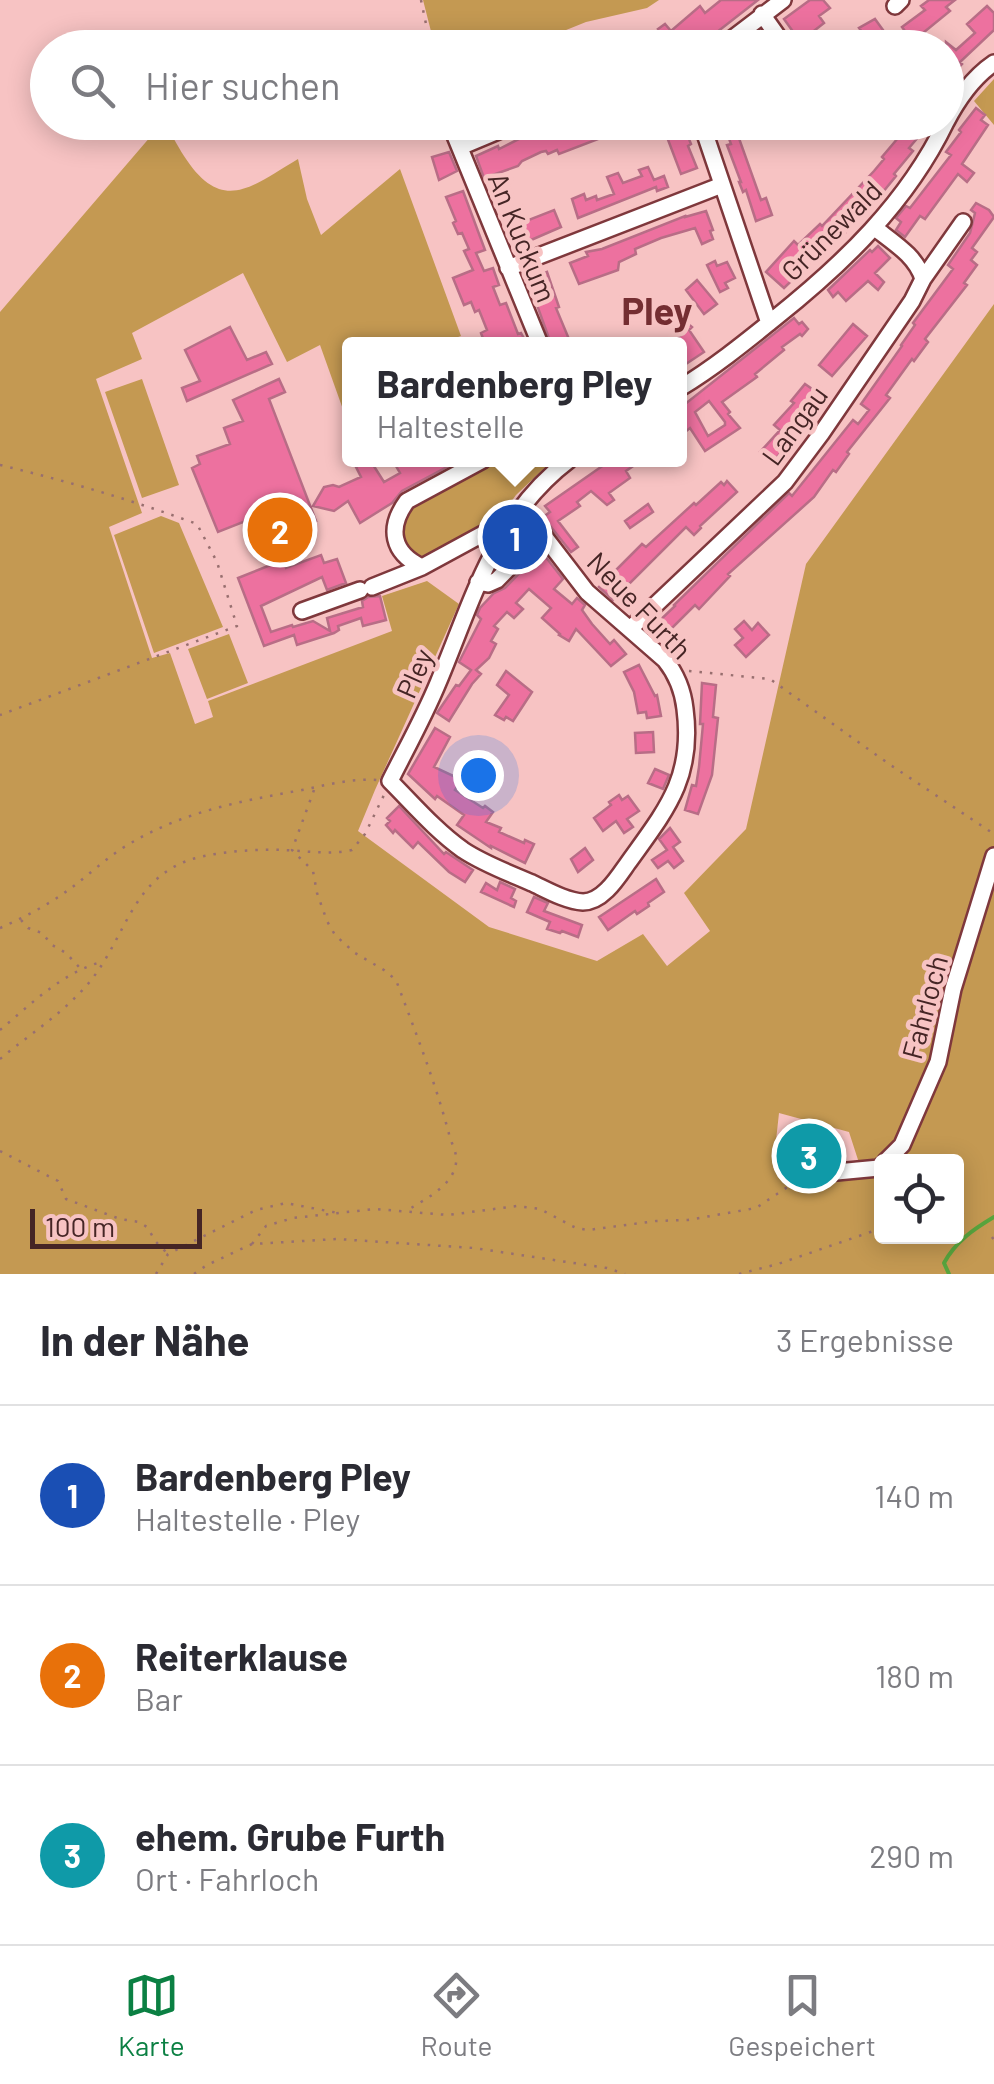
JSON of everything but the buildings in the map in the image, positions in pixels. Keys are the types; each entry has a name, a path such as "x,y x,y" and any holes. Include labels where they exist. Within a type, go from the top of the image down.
{"street":[{"path":"742,30 783,0"},
{"path":"762,14 773,30"},
{"name":"Grünewald","path":"964,93 994,63"},
{"name":"An Kuckum","path":"457,140 537,337"},
{"name":"An Kuckum","path":"460,147 477,140"},
{"path":"707,140 769,323"},
{"name":"Grünewald","path":"687,383 806,293 875,228 912,182 936,140"},
{"path":"508,268 722,185"},
{"name":"Langau","path":"630,629 785,482 963,222"},
{"path":"875,228 913,259 923,279"},
{"path":"422,567 404,556 396,543 399,512 406,501 470,467"},
{"name":"Pley","path":"302,611 422,567 473,565 534,491 561,467"},
{"name":"Neue Furth","path":"390,781 462,849 487,864 584,902 602,894 616,879 665,811 680,782 687,727 683,692 673,670 587,592 531,519 513,517"},
{"name":"Pley","path":"390,781 436,688 473,565 492,529 513,517"},
{"name":"Pley","path":"473,565 488,584 497,580 543,533"},
{"name":"Fahrloch","path":"892,1154 902,1144 938,1062 953,989 994,856"},
{"name":"Fahrloch","path":"805,1175 874,1168"}],"path":[{"path":"421,0 428,30"},
{"path":"0,465 140,503 197,524 217,562 237,626 0,715"},
{"path":"673,670 770,679 994,834"},
{"path":"0,928 65,892 120,850 158,828 220,805 363,779 390,781 352,850 333,854 292,850 233,852 196,858 162,873 145,890 86,986 57,1016 0,1059"},
{"path":"292,850 315,787"},
{"path":"292,850 313,871 327,921 336,935 396,980 442,1106 456,1166 434,1194 406,1210"},
{"path":"20,920 42,933 81,968"},
{"path":"0,1030 67,975 102,962"},
{"path":"0,1151 58,1181 66,1200 140,1222 168,1254"},
{"path":"252,1244 266,1226 277,1222 375,1209 448,1216 517,1206 540,1210 576,1228 600,1229 688,1220 756,1208 805,1175"},
{"path":"156,1274 168,1254 256,1210 286,1202 340,1213"},
{"path":"739,1274 874,1231"},
{"path":"194,1274 252,1244 337,1239 442,1245 594,1266 625,1274"}],"shaded area":[{"path":"423,0 659,0 647,8 566,30 431,30"},
{"path":"994,79 994,125 974,101"},
{"path":"148,140 174,140 198,174 224,190 251,186 298,159 321,235 400,169 461,336 342,337 342,407 320,345 287,362 243,273 132,333 142,359 96,379 142,513 109,527 152,658 170,653 195,724 213,717 208,701 392,631 382,596 427,581 459,604 358,831 489,927 597,961 643,934 667,966 710,931 684,893 746,829 806,564 994,304 994,1274 0,1274 0,312","holes":["779,1113 849,1132 860,1166 800,1171 773,1168"]},
{"path":"142,379 179,485 142,498 105,392"},
{"path":"478,467 546,467 516,495 498,520 428,559 416,557 400,542 403,514 412,504"},
{"path":"161,516 179,523 223,627 154,653 114,535"},
{"path":"229,634 248,683 207,699 188,649"}],"waterway":[{"path":"949,1274 944,1263 954,1248 994,1217"}],"place":[{"name":"Reiterklause","path":"280,530"},
{"name":"Bardenberg Pley","path":"515,537"},
{"name":"ehem. Grube Furth","path":"809,1156"}],"district":[{"name":"Pley","path":"657,310"}]}
